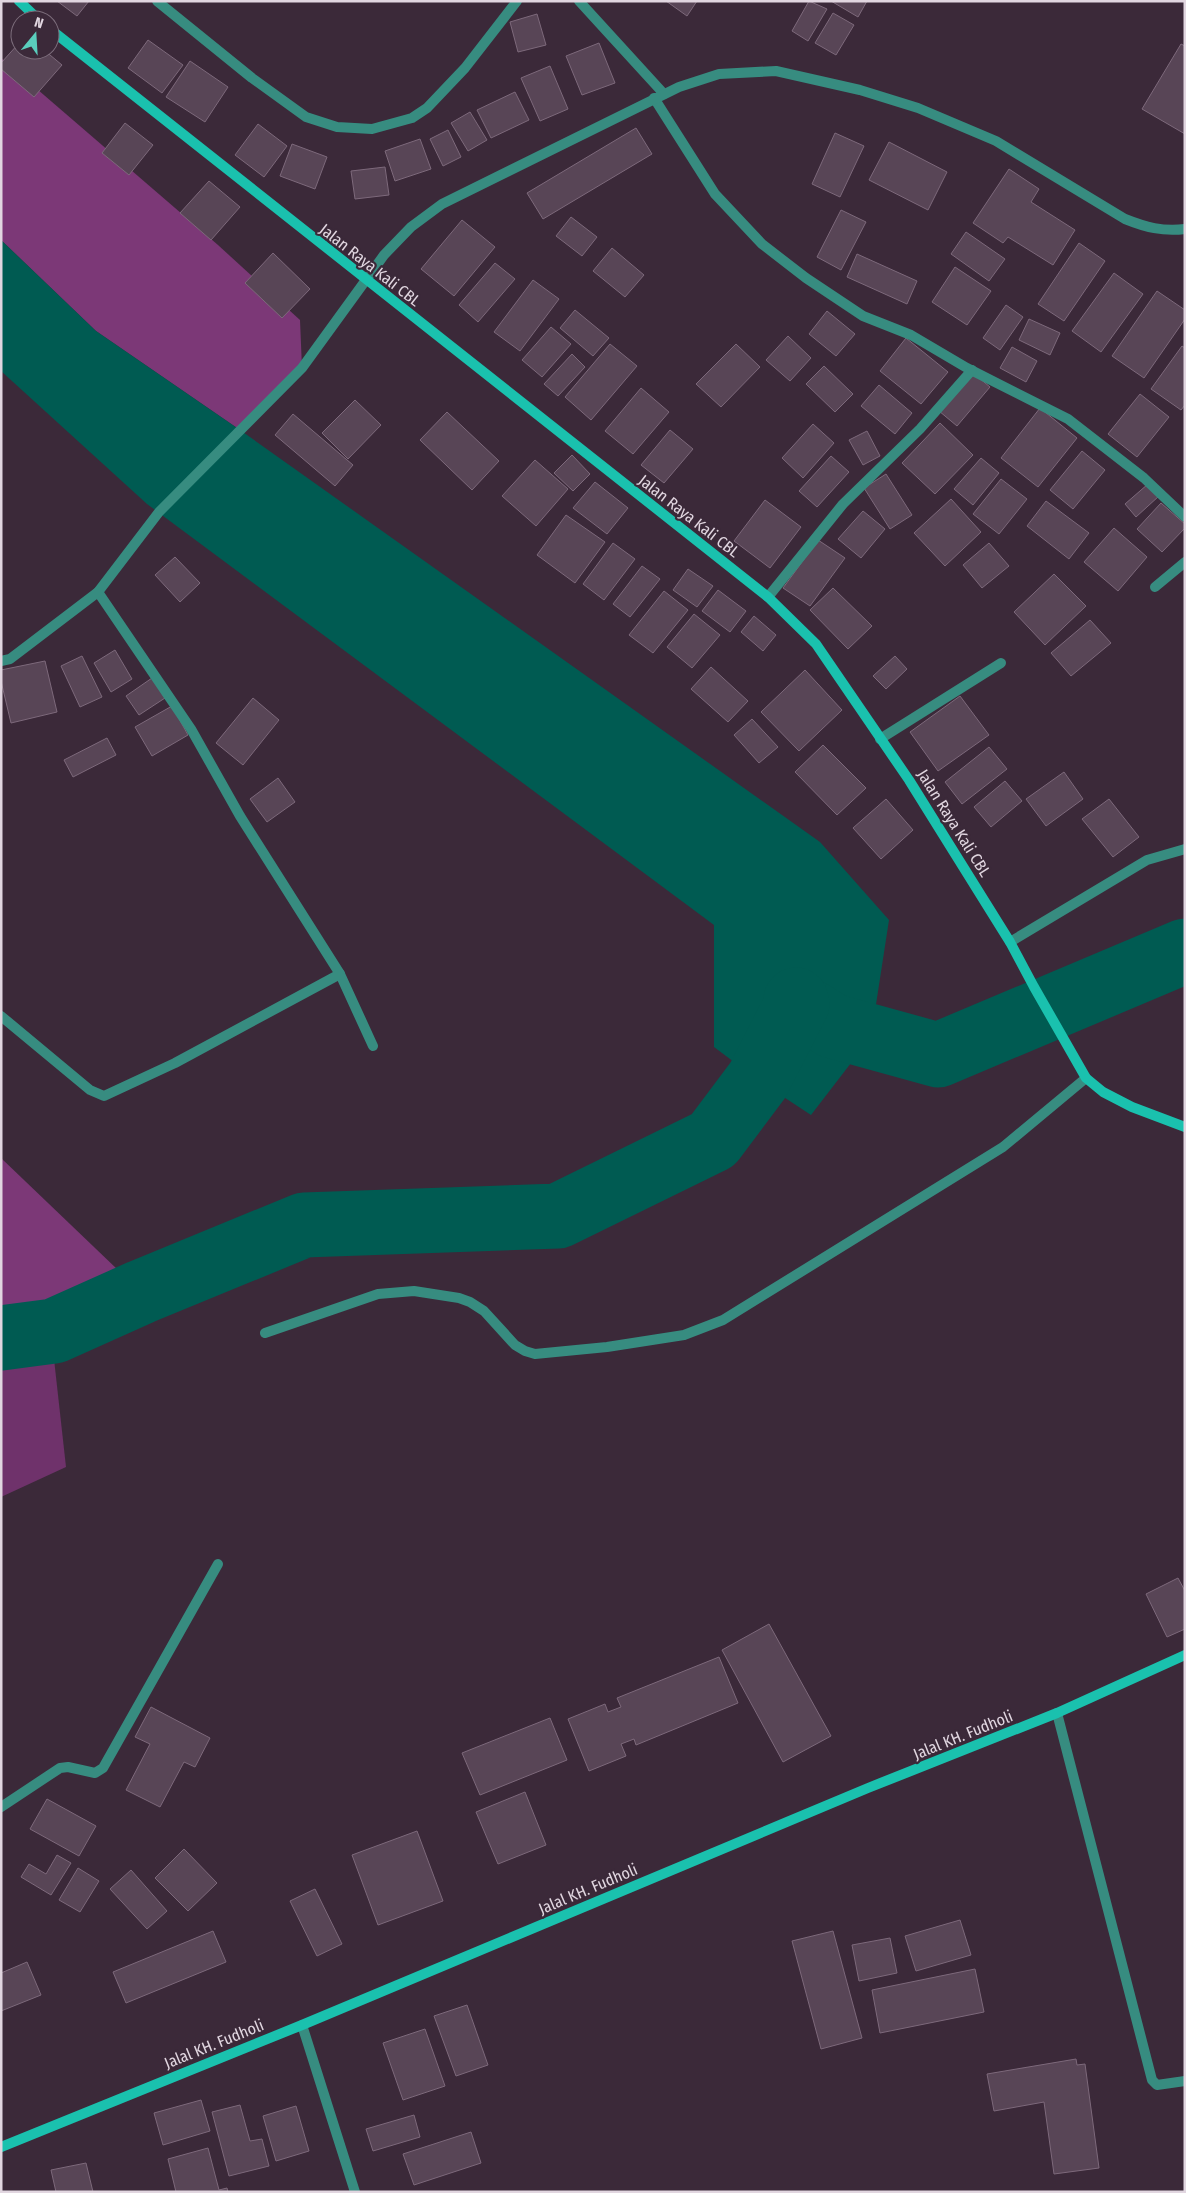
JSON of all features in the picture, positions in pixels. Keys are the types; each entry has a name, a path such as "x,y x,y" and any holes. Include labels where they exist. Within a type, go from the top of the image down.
{"main road":[{"path":"18,1 28,10"},
{"name":"Jalan Raya Kali CBL","path":"60,37 365,281 768,597 816,644 909,780 1010,942 1078,1068 1086,1078 1103,1092 1132,1107 1185,1127"},
{"name":"Jalal KH. Fudholi","path":"1,2147 302,2025 868,1788 1057,1713 1185,1655"}],"street":[{"path":"157,1 252,78 306,117 337,127 372,129 412,118 427,108 465,68 517,1"},
{"path":"579,1 664,94"},
{"path":"1,661 10,659 98,592 159,512 302,368 384,255 411,227 442,204 664,94 719,74 737,72 776,71 851,88 918,108 996,141 1125,219 1147,228 1174,231 1185,230"},
{"path":"654,98 715,194 762,244 806,278 864,316 910,335 972,370 1068,419 1144,478 1185,518"},
{"path":"768,597 843,504 920,429 972,370"},
{"path":"1155,587 1185,562"},
{"path":"98,592 191,729 240,816 340,974 373,1046"},
{"path":"880,739 1001,664"},
{"path":"1010,942 1147,860 1185,849"},
{"path":"2,1017 90,1090 104,1096 174,1063 340,974"},
{"path":"265,1333 378,1294 414,1291 458,1298 470,1302 484,1311 515,1345 524,1351 535,1354 607,1347 684,1335 723,1320 1003,1147 1086,1078"},
{"path":"1,1807 60,1768 68,1767 95,1773 103,1768 218,1564"},
{"path":"1057,1713 1152,2080 1158,2085 1185,2081"},
{"path":"302,2025 356,2192"}],"shaded area":[{"path":"1,58 218,245 300,320 302,368 240,430 96,331 1,240"},
{"path":"1,240 96,331 240,430 820,842 889,920 871,1037 811,1115 758,1080 714,1047 714,925 147,504 1,371"},
{"path":"1,1158 141,1292 54,1331 1,1338"},
{"path":"51,1332 66,1467 1,1497 1,1339"}],"building":[{"path":"57,1 89,1 77,16"},
{"path":"666,1 697,1 687,16"},
{"path":"809,1 827,9 808,41 792,31"},
{"path":"831,1 867,1 858,17"},
{"path":"833,13 854,25 836,55 815,43"},
{"path":"537,14 546,45 518,52 510,22"},
{"path":"148,40 183,65 162,93 128,68"},
{"path":"599,43 615,83 582,95 566,56"},
{"path":"1181,44 1185,46 1185,134 1142,109"},
{"path":"10,53 10,60 56,60 62,65 34,97 1,69 1,63"},
{"path":"190,61 228,87 205,122 166,97"},
{"path":"550,66 568,109 540,121 521,78"},
{"path":"515,92 529,120 491,138 477,110"},
{"path":"470,112 487,140 468,151 451,123"},
{"path":"125,123 153,145 129,175 102,153"},
{"path":"258,124 287,146 264,177 235,155"},
{"path":"636,128 652,154 543,219 527,193"},
{"path":"448,130 461,157 443,166 430,139"},
{"path":"835,133 864,146 840,197 812,184"},
{"path":"420,139 431,169 395,181 385,151"},
{"path":"889,142 947,172 928,210 869,180"},
{"path":"292,144 327,157 315,189 280,176"},
{"path":"385,167 389,195 355,199 351,171"},
{"path":"1009,169 1039,189 1031,202 1075,230 1053,265 1008,237 1003,243 973,223"},
{"path":"209,181 240,207 211,240 180,213"},
{"path":"841,210 866,222 841,270 817,257"},
{"path":"571,217 597,237 582,256 556,236"},
{"path":"462,220 495,247 454,296 421,269"},
{"path":"966,232 1005,259 989,281 951,254"},
{"path":"1079,243 1105,261 1064,321 1038,304"},
{"path":"612,248 644,275 625,297 593,271"},
{"path":"273,253 310,289 282,318 245,283"},
{"path":"857,254 917,281 907,304 847,277"},
{"path":"495,263 515,279 478,322 459,305"},
{"path":"955,267 991,291 967,325 932,302"},
{"path":"1114,273 1143,294 1101,352 1072,331"},
{"path":"533,280 559,299 520,351 494,332"},
{"path":"1157,291 1185,310 1185,319 1144,378 1112,356"},
{"path":"1006,305 1023,317 1000,350 983,338"},
{"path":"575,310 609,338 593,356 560,328"},
{"path":"827,311 855,334 836,356 809,334"},
{"path":"1029,319 1060,333 1050,355 1019,340"},
{"path":"551,327 571,344 542,377 522,360"},
{"path":"788,336 811,358 790,381 766,360"},
{"path":"906,338 948,372 921,404 880,371"},
{"path":"610,344 637,366 591,420 565,397"},
{"path":"736,344 760,367 721,407 696,384"},
{"path":"1182,346 1185,348 1185,405 1181,410 1151,389"},
{"path":"1012,347 1037,361 1026,382 1000,368"},
{"path":"572,354 585,367 558,396 544,384"},
{"path":"824,366 853,394 835,412 806,384"},
{"path":"972,372 990,387 957,426 939,411"},
{"path":"879,385 912,413 895,434 861,406"},
{"path":"641,388 669,412 633,454 605,431"},
{"path":"1140,394 1169,417 1137,457 1108,434"},
{"path":"355,400 381,425 348,459 322,433"},
{"path":"1040,408 1077,438 1038,487 1001,458"},
{"path":"447,412 499,461 472,490 420,440"},
{"path":"293,414 353,465 335,486 275,435"},
{"path":"940,423 973,455 935,494 902,463"},
{"path":"813,424 834,443 803,478 782,458"},
{"path":"670,430 693,449 664,483 641,465"},
{"path":"867,431 880,456 863,465 849,440"},
{"path":"1082,451 1105,470 1073,509 1050,490"},
{"path":"572,455 590,474 573,491 554,473"},
{"path":"831,456 849,472 817,507 799,491"},
{"path":"981,458 999,473 973,505 954,489"},
{"path":"535,460 568,489 536,526 502,496"},
{"path":"886,474 912,515 890,529 864,488"},
{"path":"1001,479 1027,499 999,534 973,514"},
{"path":"595,482 628,508 607,534 573,508"},
{"path":"1148,484 1159,496 1136,517 1125,504"},
{"path":"951,499 981,532 945,566 914,533"},
{"path":"765,500 801,527 770,568 734,541"},
{"path":"1046,501 1089,533 1069,559 1027,526"},
{"path":"1161,503 1185,524 1185,528 1162,552 1137,529"},
{"path":"863,511 885,529 861,558 838,539"},
{"path":"566,515 605,542 575,583 537,555"},
{"path":"1114,528 1147,557 1118,591 1084,562"},
{"path":"818,540 845,558 810,606 783,588"},
{"path":"613,543 635,559 604,600 583,584"},
{"path":"989,543 1009,566 982,588 963,565"},
{"path":"175,557 200,583 180,602 155,575"},
{"path":"642,566 660,579 630,617 613,604"},
{"path":"688,569 713,586 697,607 673,590"},
{"path":"1054,574 1086,606 1045,645 1014,612"},
{"path":"833,588 872,626 848,649 810,610"},
{"path":"718,590 746,611 730,632 702,611"},
{"path":"664,591 688,610 653,653 629,635"},
{"path":"694,614 720,635 692,668 667,647"},
{"path":"754,616 776,635 763,651 741,632"},
{"path":"1090,620 1111,643 1071,676 1051,653"},
{"path":"115,650 132,679 111,692 94,663"},
{"path":"82,656 102,697 80,707 61,666"},
{"path":"895,656 907,669 886,689 873,676"},
{"path":"45,661 57,712 11,723 1,681 1,670"},
{"path":"711,667 748,701 728,722 691,689"},
{"path":"805,670 842,710 799,751 761,712"},
{"path":"152,678 165,698 139,715 126,696"},
{"path":"960,696 989,735 938,771 910,732"},
{"path":"253,698 279,720 243,765 216,743"},
{"path":"172,706 188,735 152,756 135,727"},
{"path":"752,719 778,747 759,763 734,735"},
{"path":"107,738 116,755 73,777 64,760"},
{"path":"823,745 866,788 837,815 795,772"},
{"path":"989,747 1007,769 962,804 945,782"},
{"path":"1064,772 1083,799 1046,826 1026,799"},
{"path":"278,778 295,802 267,822 250,799"},
{"path":"1005,781 1022,801 991,827 974,807"},
{"path":"886,799 913,830 881,859 853,828"},
{"path":"1109,799 1139,837 1113,857 1082,819"},
{"path":"1178,1578 1185,1591 1185,1629 1167,1637 1146,1594"},
{"path":"769,1624 831,1736 783,1762 722,1650"},
{"path":"719,1657 738,1703 636,1745 634,1739 621,1744 626,1756 589,1771 568,1719 605,1704 608,1712 621,1707 617,1698"},
{"path":"151,1707 210,1738 195,1767 184,1762 160,1807 126,1790 150,1744 135,1737"},
{"path":"550,1718 567,1760 480,1795 462,1753"},
{"path":"525,1792 546,1845 498,1864 476,1812"},
{"path":"47,1799 96,1826 79,1856 30,1829"},
{"path":"417,1831 443,1901 378,1925 352,1855"},
{"path":"184,1849 217,1883 188,1911 155,1878"},
{"path":"57,1855 71,1863 51,1895 21,1877 29,1864 46,1874"},
{"path":"78,1868 99,1881 80,1912 59,1900"},
{"path":"131,1870 167,1911 147,1929 110,1889"},
{"path":"315,1889 342,1944 317,1956 290,1901"},
{"path":"960,1920 971,1955 916,1971 905,1936"},
{"path":"213,1931 226,1962 126,2003 113,1972"},
{"path":"833,1931 862,2038 821,2049 792,1941"},
{"path":"890,1938 897,1973 859,1981 852,1945"},
{"path":"27,1962 41,1995 1,2011 1,1973"},
{"path":"975,1969 984,2012 880,2033 872,1990"},
{"path":"467,2005 488,2065 456,2076 434,2016"},
{"path":"425,2029 445,2086 403,2100 383,2043"},
{"path":"1076,2059 1077,2065 1085,2064 1099,2168 1054,2174 1044,2102 994,2111 987,2074"},
{"path":"201,2100 210,2131 163,2145 154,2113"},
{"path":"240,2105 250,2141 262,2139 269,2166 229,2176 212,2112"},
{"path":"296,2106 309,2151 276,2161 263,2116"},
{"path":"414,2115 420,2137 373,2151 366,2129"},
{"path":"471,2132 481,2163 414,2185 403,2154"},
{"path":"208,2148 219,2190 227,2188 228,2192 176,2192 168,2159"},
{"path":"86,2163 93,2192 56,2192 51,2170"}],"waterway":[{"path":"797,1004 833,1026 938,1055 1185,951"},
{"path":"1,1338 54,1331 141,1292 304,1225 558,1216 713,1140 758,1080 797,1004 796,1000"}]}
